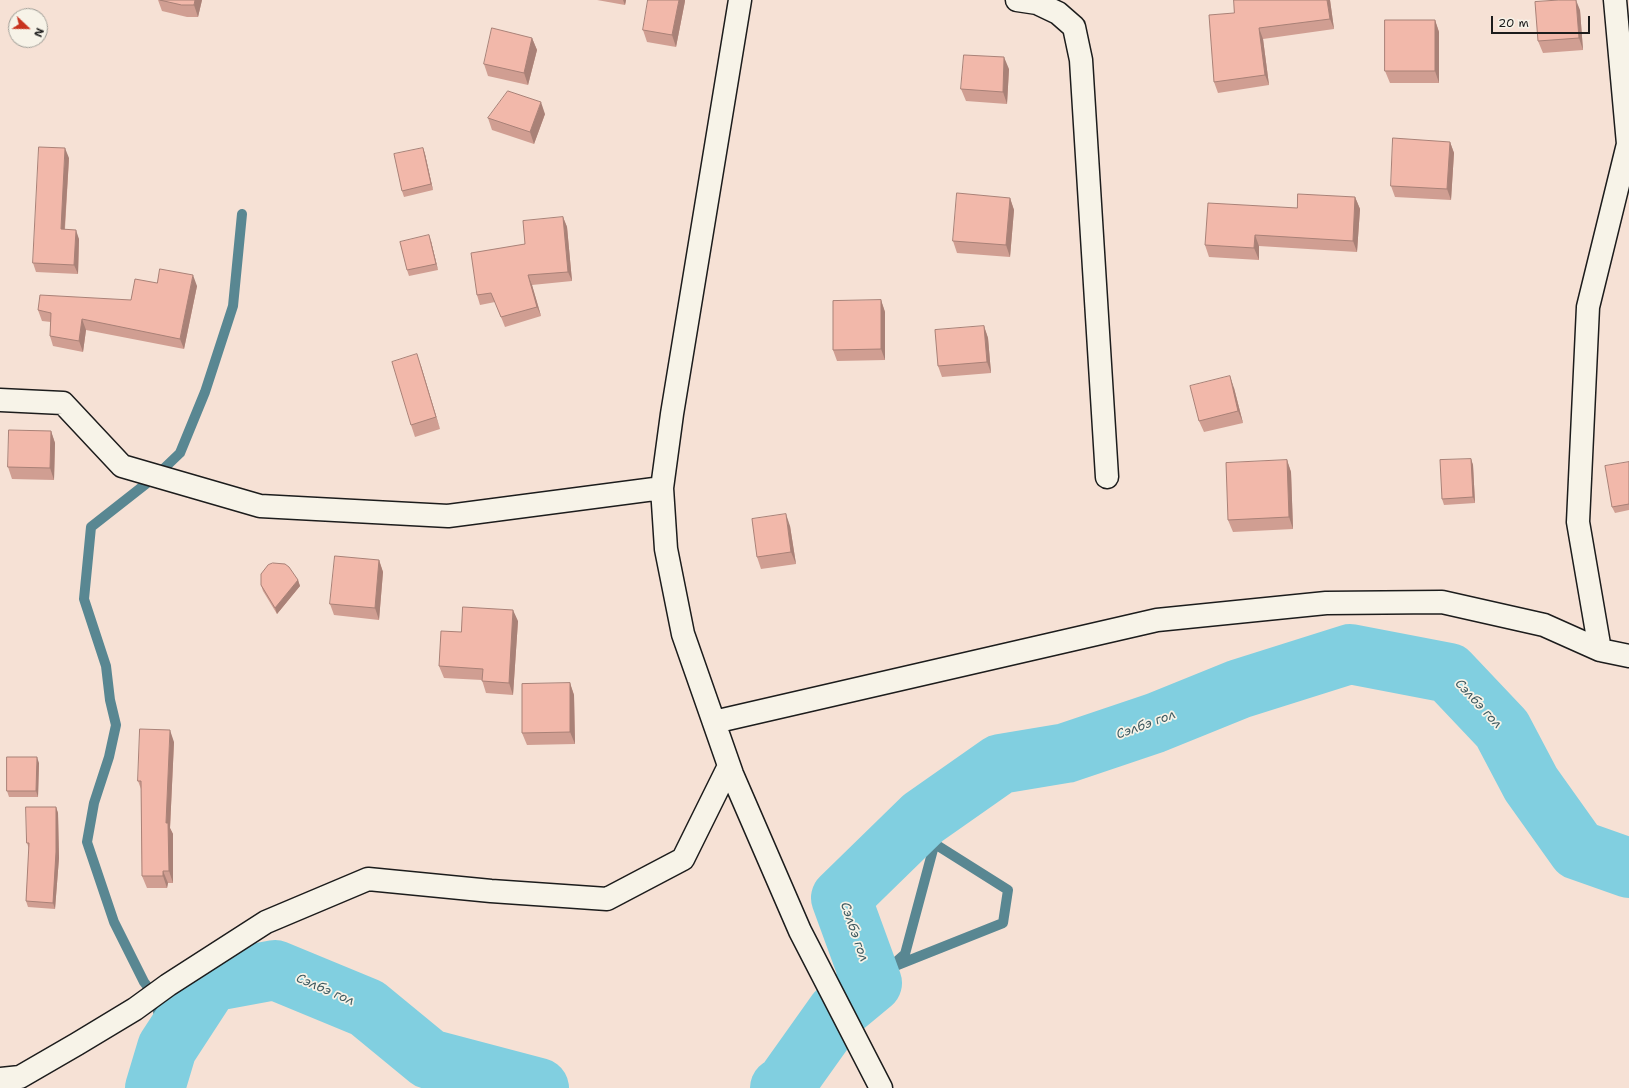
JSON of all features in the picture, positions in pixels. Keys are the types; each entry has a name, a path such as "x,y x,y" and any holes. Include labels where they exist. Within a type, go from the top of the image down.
{"street":[{"path":"740,0 672,414 662,488 666,549 683,634 729,766 800,931 881,1088"},
{"path":"1017,0 1036,2 1058,13 1074,27 1081,60 1107,477"},
{"path":"1600,650 1578,522 1588,306 1628,144 1614,0"},
{"path":"0,400 62,403 122,466 260,506 448,516 662,488"},
{"path":"714,722 1157,620 1326,603 1442,602 1544,625 1600,650 1629,656"},
{"path":"0,1079 20,1077 77,1044 135,1009 266,922 368,879 491,891 607,899 683,859 729,766"}],"building":[{"path":"160,0 195,0 194,5 182,5"},
{"path":"648,0 679,0 672,35 643,30"},
{"path":"1234,0 1327,0 1330,19 1259,28 1265,75 1214,82 1209,15 1234,13"},
{"path":"1576,0 1579,38 1538,41 1535,2"},
{"path":"1385,20 1435,20 1435,71 1385,71"},
{"path":"492,28 532,38 524,73 484,64"},
{"path":"964,55 1004,57 1003,92 961,89"},
{"path":"508,91 541,102 530,132 488,118"},
{"path":"1393,138 1450,142 1447,189 1391,186"},
{"path":"39,147 65,148 61,229 76,230 74,265 33,263"},
{"path":"423,148 431,184 402,191 394,154"},
{"path":"957,193 1010,198 1006,245 953,241"},
{"path":"1298,194 1355,197 1353,241 1255,235 1254,248 1205,245 1208,203 1297,208"},
{"path":"563,217 568,272 528,275 537,307 501,317 491,293 477,295 471,253 525,244 523,221"},
{"path":"429,235 436,264 407,270 400,242"},
{"path":"160,269 193,275 180,339 82,319 79,341 50,336 51,313 38,310 40,295 131,300 135,279 157,283"},
{"path":"881,300 881,349 833,350 833,301"},
{"path":"984,326 987,362 938,366 935,330"},
{"path":"417,354 436,417 411,425 392,362"},
{"path":"1230,376 1238,411 1199,421 1190,386"},
{"path":"9,430 51,431 50,468 8,467"},
{"path":"1471,459 1473,497 1442,499 1440,460"},
{"path":"1287,460 1289,517 1228,520 1226,463"},
{"path":"1629,462 1629,504 1612,507 1605,466"},
{"path":"786,514 791,552 757,557 752,519"},
{"path":"335,556 379,560 375,608 330,604"},
{"path":"273,563 285,564 289,567 298,580 275,608 261,585 261,574 268,565"},
{"path":"463,607 513,610 509,683 482,681 483,669 439,666 441,631 461,632"},
{"path":"570,683 570,732 522,733 522,684"},
{"path":"140,729 170,730 166,823 168,823 169,871 163,871 163,876 142,876 141,781 138,781"},
{"path":"7,757 37,757 36,791 7,791"},
{"path":"26,807 56,807 56,852 53,903 26,901 29,843 27,843"}],"waterway":[{"path":"167,1048 154,995 144,982 114,922 87,842 94,803 109,757 116,725 110,700 106,666 84,599 91,527 156,476 180,453 205,392 233,306 242,214"},
{"name":"Сэлбэ гол","path":"780,1088 783,1088 837,1012 872,983 841,898 923,818 1000,764 1066,753 1155,723 1239,689 1350,654 1449,673 1502,729 1531,784 1578,850 1629,868"},
{"path":"872,983 905,954 946,801"},
{"path":"890,968 1003,923 1008,890 935,844"},
{"name":"Сэлбэ гол","path":"155,1088 167,1048 210,982 275,970 367,1008 429,1059 539,1088"}]}
